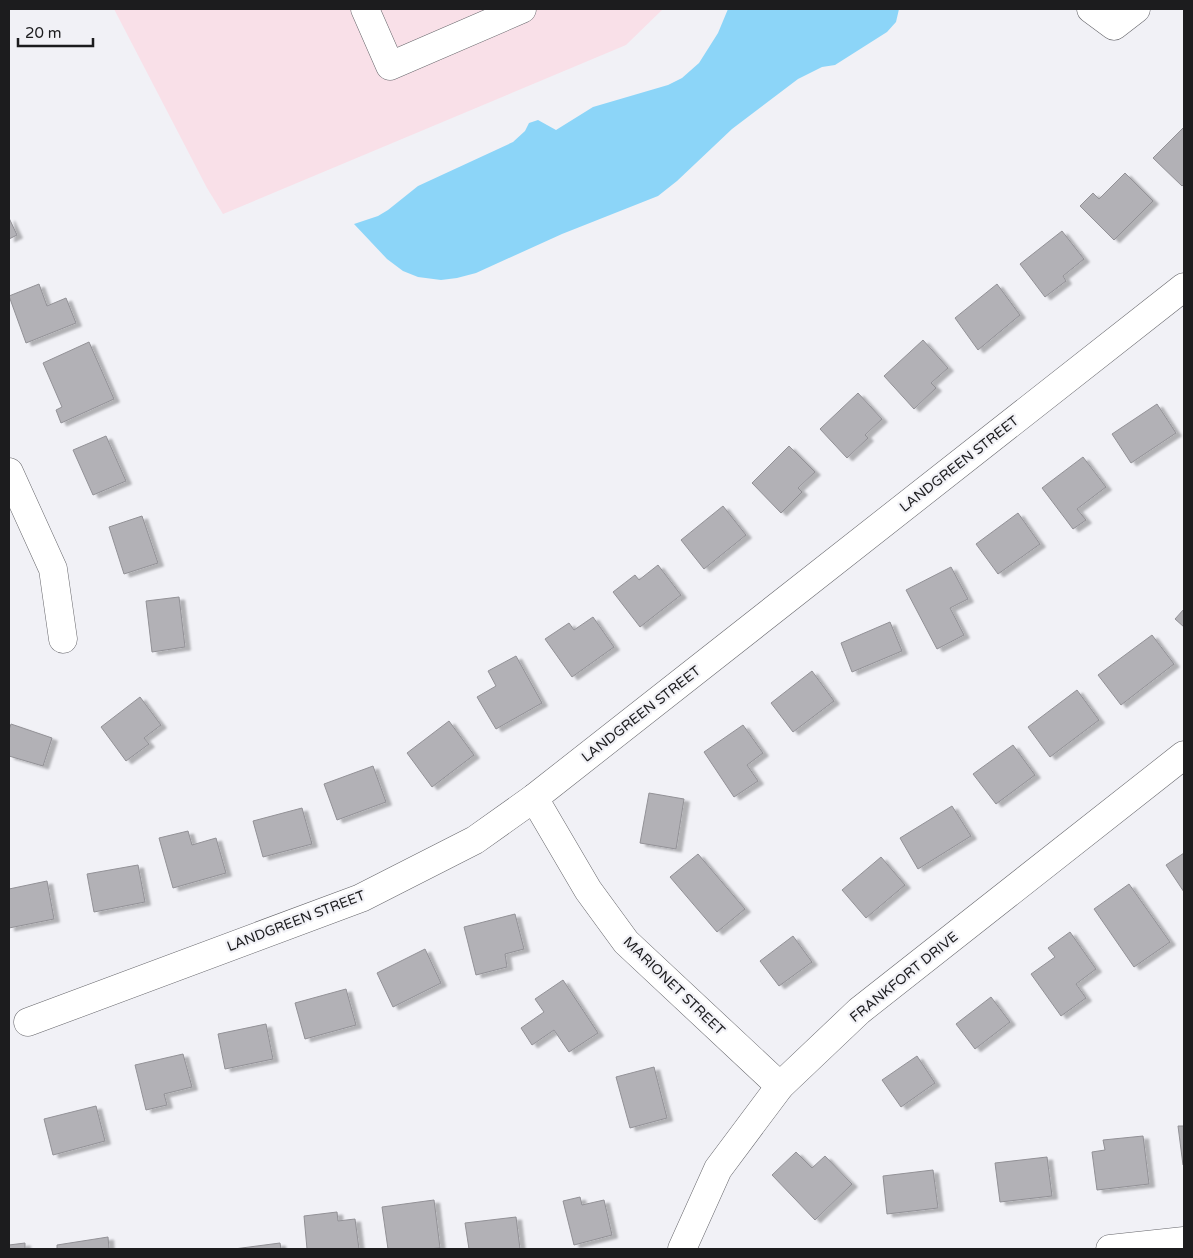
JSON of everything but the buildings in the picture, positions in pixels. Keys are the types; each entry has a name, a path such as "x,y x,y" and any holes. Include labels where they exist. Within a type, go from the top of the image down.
{"street":[{"path":"366,9 390,66 522,9"},
{"path":"1091,9 1114,26 1136,9"},
{"name":"LANDGREEN STREET","path":"28,1022 361,898 475,840 534,798 1184,287"},
{"path":"9,472 53,569 63,639"},
{"name":"FRANKFORT DRIVE","path":"682,1249 718,1169 780,1086 859,1011 1184,755"},
{"name":"MARIONET STREET","path":"534,798 588,890 626,942 780,1086"},
{"path":"1110,1249 1184,1240"}],"shaded area":[{"path":"114,9 663,9 626,45 223,214 207,188"}],"water":[{"path":"728,9 899,9 896,22 887,32 835,65 822,67 798,79 732,129 677,181 658,196 562,234 476,273 441,280 418,277 403,271 387,259 354,224 378,216 418,186 513,142 525,131 529,123 538,120 556,130 593,107 668,85 682,78 699,63 718,33"}]}
